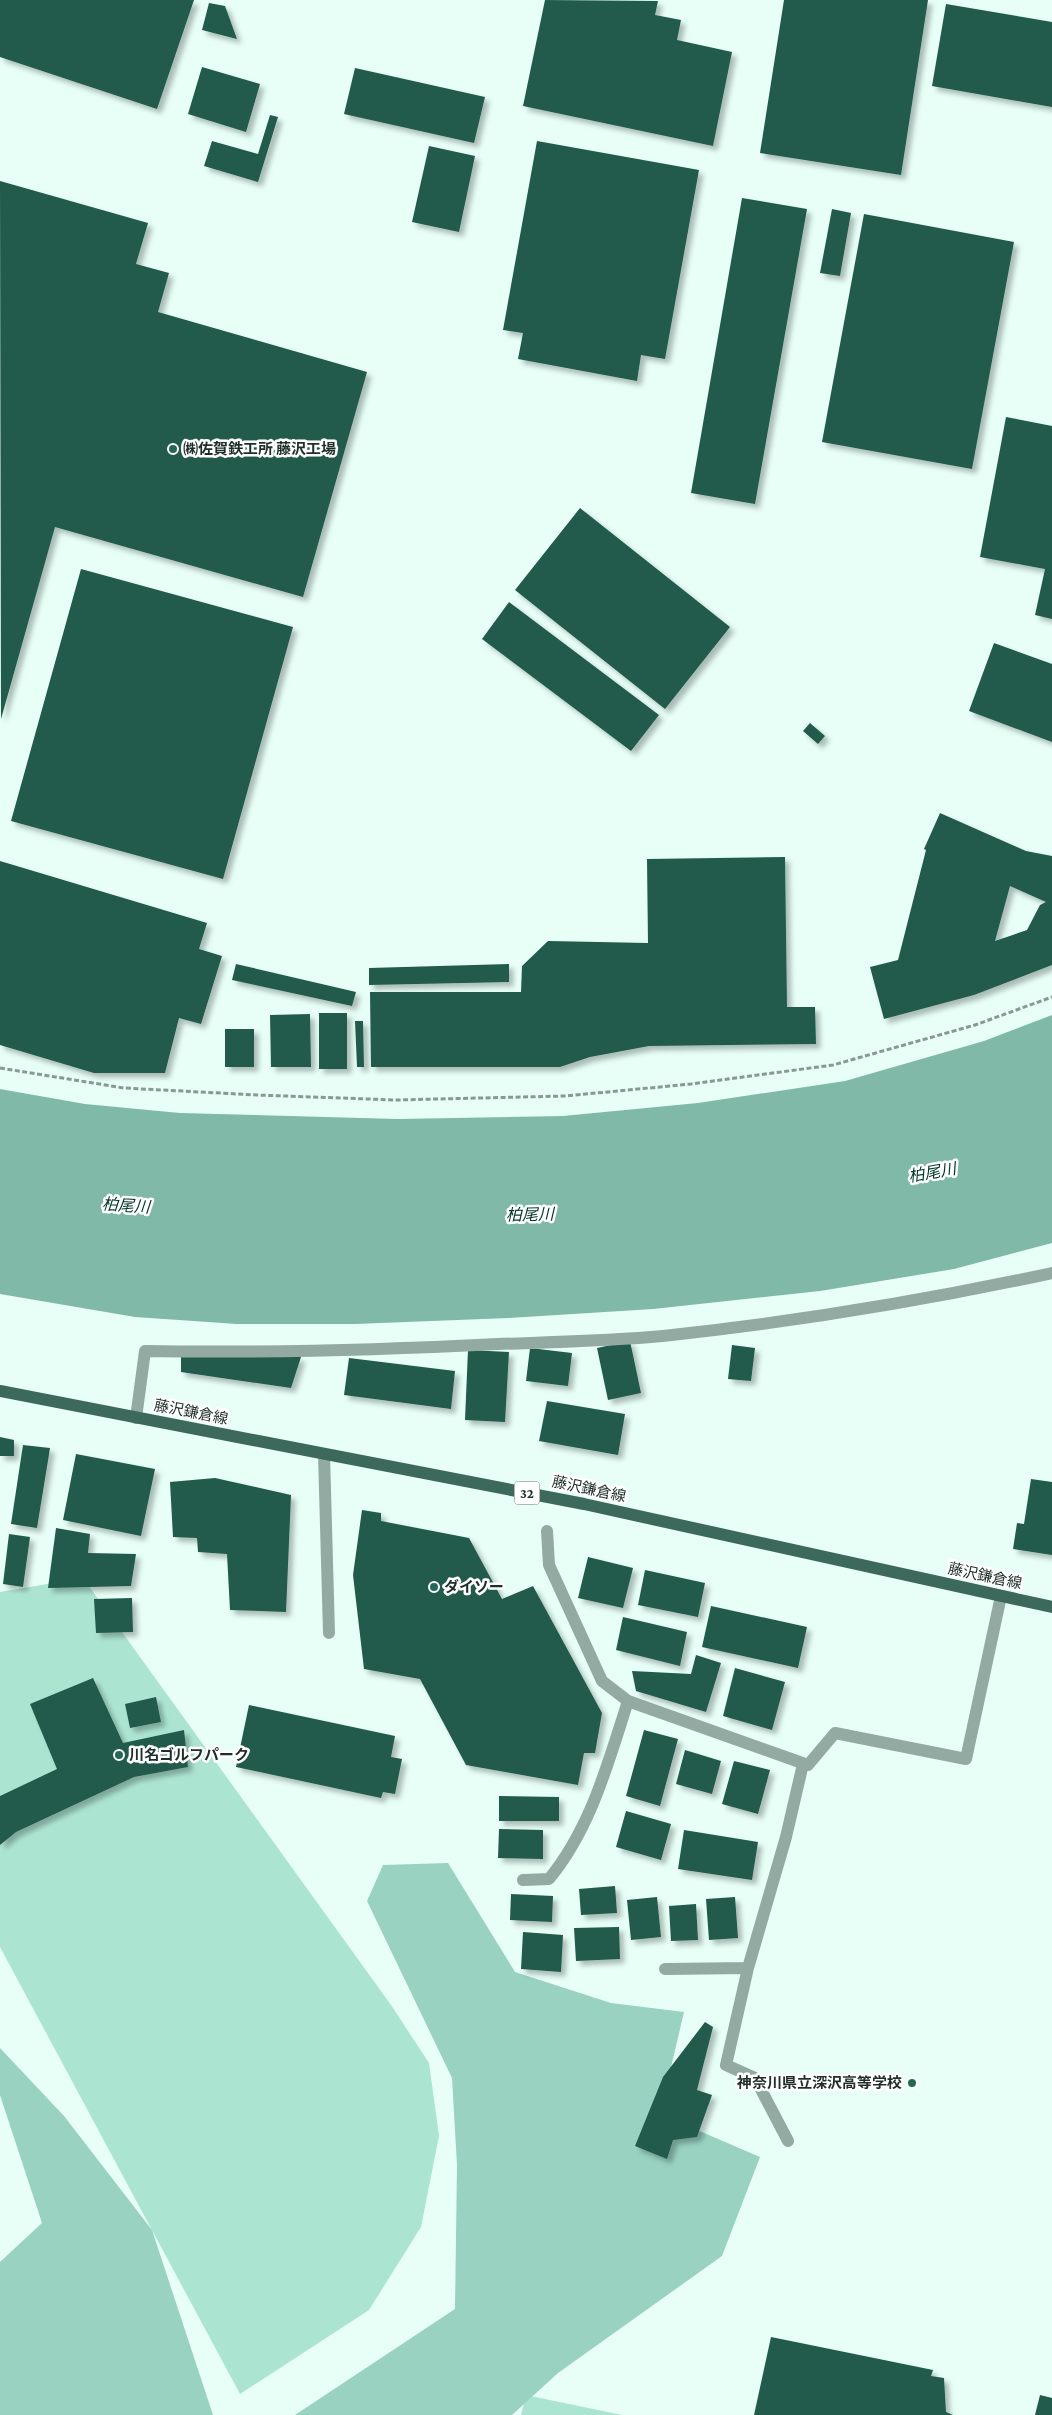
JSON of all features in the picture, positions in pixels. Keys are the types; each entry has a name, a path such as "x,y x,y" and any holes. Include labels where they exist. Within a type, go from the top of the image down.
{"main road":[{"name":"藤沢鎌倉線","path":"0,1391 584,1504 1052,1607"}],"lane":[{"path":"136,1418 145,1351 240,1353 358,1351 661,1336 820,1316 960,1293 1052,1273"},
{"path":"324,1454 329,1633"},
{"path":"546,1531 548,1565 602,1681 628,1701 808,1766 836,1733 966,1759 1000,1596"},
{"path":"523,1880 548,1879 567,1857 598,1795 628,1701"},
{"path":"788,2141 755,2078 726,2065 748,1968 786,1837 803,1764"},
{"path":"665,1969 748,1968"}],"path":[{"path":"0,1068 124,1088 219,1093 396,1100 565,1096 691,1084 833,1065 975,1025 1052,997"}],"shaded area":[{"path":"83,1578 391,2005 429,2063 439,2136 421,2227 369,2310 240,2394 0,1947 0,1592"},
{"path":"448,1863 515,1972 611,2003 684,2012 660,2114 760,2157 722,2256 558,2373 512,2415 295,2415 455,2309 457,2165 452,2078 367,1901 383,1865"},
{"path":"0,2048 64,2116 152,2230 213,2415 0,2415 0,2262 42,2223 0,2095"},
{"path":"526,2395 622,2415 521,2415"}],"water":[{"name":"柏尾川","path":"1052,1015 1052,1243 954,1269 820,1291 653,1309 509,1318 355,1324 237,1324 135,1317 0,1294 0,1089 85,1104 180,1113 398,1119 563,1116 698,1103 845,1081 984,1041"}],"building":[{"path":"0,0 194,0 157,109 0,57"},
{"path":"545,0 658,1 655,15 681,20 677,40 732,52 713,146 523,106"},
{"path":"784,0 928,0 901,175 760,153"},
{"path":"209,3 225,6 237,39 202,30"},
{"path":"946,4 1052,22 1052,107 932,86"},
{"path":"202,67 260,84 246,132 188,114"},
{"path":"355,68 485,97 474,143 344,114"},
{"path":"270,115 278,117 258,182 204,166 212,141 258,154"},
{"path":"537,141 699,170 665,359 641,355 637,381 518,359 523,333 503,330"},
{"path":"429,146 475,156 459,232 412,222"},
{"name":"㈱佐賀鉄工所 藤沢工場","path":"0,181 148,223 136,264 169,273 158,312 367,372 303,597 55,527 1,719"},
{"path":"742,198 807,209 755,504 691,493"},
{"path":"832,209 851,213 840,276 820,273"},
{"path":"864,214 1014,242 972,469 822,442"},
{"path":"1006,417 1052,426 1052,619 1035,615 1045,569 980,557"},
{"path":"580,508 730,627 665,709 515,590"},
{"path":"81,569 293,627 223,879 11,821"},
{"path":"509,602 659,715 631,751 482,639"},
{"path":"994,643 1052,664 1052,742 969,711"},
{"path":"810,723 825,736 818,744 803,731"},
{"path":"940,813 1026,851 1052,856 1052,965 974,995 884,1019 870,967 898,960 926,850 924,849","holes":["1010,886 1046,902 1040,905 1027,930 995,941"]},
{"path":"785,857 787,1007 815,1007 816,1044 649,1046 590,1057 560,1067 371,1067 370,992 521,992 522,966 548,941 648,943 647,859"},
{"path":"0,861 207,923 199,949 222,956 201,1024 179,1018 165,1073 94,1073 0,1045"},
{"path":"236,964 356,992 352,1006 232,980"},
{"path":"509,964 509,982 369,985 369,968"},
{"path":"319,1013 347,1013 347,1069 319,1069"},
{"path":"310,1014 311,1067 271,1067 270,1015"},
{"path":"355,1021 363,1021 364,1067 357,1067"},
{"path":"225,1029 254,1029 254,1067 225,1067"},
{"path":"630,1341 641,1393 608,1400 597,1348"},
{"path":"732,1345 755,1348 751,1381 728,1379"},
{"path":"530,1348 572,1353 568,1386 526,1381"},
{"path":"468,1350 509,1352 505,1422 465,1420"},
{"path":"181,1357 301,1357 291,1388 181,1372"},
{"path":"349,1358 455,1371 451,1409 344,1395"},
{"path":"547,1401 625,1414 618,1455 539,1441"},
{"path":"0,1437 14,1440 14,1456 0,1456"},
{"path":"23,1445 50,1448 37,1528 11,1524"},
{"path":"76,1454 155,1469 141,1536 63,1520"},
{"path":"215,1478 291,1495 286,1612 230,1610 227,1554 198,1552 197,1538 173,1537 170,1482"},
{"path":"1031,1479 1052,1482 1052,1555 1013,1549 1017,1523 1024,1524"},
{"path":"362,1510 381,1513 381,1521 469,1538 502,1599 533,1586 602,1713 595,1753 584,1753 578,1785 466,1765 420,1679 364,1669 353,1575"},
{"path":"56,1528 90,1534 88,1553 136,1554 131,1586 48,1588"},
{"path":"9,1534 30,1537 23,1587 3,1584"},
{"path":"588,1557 633,1568 623,1608 578,1598"},
{"path":"645,1570 705,1583 698,1617 638,1605"},
{"path":"132,1598 133,1632 96,1633 94,1599"},
{"path":"711,1606 807,1627 798,1668 702,1647"},
{"path":"623,1617 687,1632 680,1666 616,1650"},
{"path":"696,1655 721,1663 706,1712 636,1691 632,1671 691,1674"},
{"path":"735,1668 785,1682 772,1730 723,1716"},
{"name":"川名ゴルフパーク","path":"93,1678 123,1743 184,1730 188,1767 134,1777 16,1832 0,1845 0,1796 57,1769 30,1704"},
{"path":"156,1697 161,1722 130,1728 125,1704"},
{"path":"249,1705 395,1736 391,1757 402,1759 395,1794 383,1792 381,1798 236,1767"},
{"path":"644,1730 678,1739 660,1806 626,1796"},
{"path":"685,1750 721,1761 712,1794 676,1784"},
{"path":"734,1761 770,1770 758,1814 722,1804"},
{"path":"499,1796 559,1797 559,1821 499,1821"},
{"path":"626,1811 671,1824 661,1860 616,1847"},
{"path":"499,1829 543,1830 543,1859 498,1858"},
{"path":"684,1830 758,1842 752,1880 678,1869"},
{"path":"615,1886 617,1913 581,1915 579,1889"},
{"path":"511,1894 553,1896 552,1922 510,1920"},
{"path":"657,1897 661,1937 631,1940 627,1900"},
{"path":"735,1897 738,1938 709,1940 706,1899"},
{"path":"696,1904 698,1940 671,1941 669,1906"},
{"path":"619,1927 620,1959 576,1961 574,1928"},
{"path":"523,1932 563,1935 561,1972 521,1969"},
{"path":"705,2022 713,2027 697,2090 712,2095 697,2137 673,2140 667,2159 635,2146 663,2077"},
{"path":"771,2337 933,2370 931,2376 944,2378 946,2412 953,2415 754,2415"},
{"path":"1040,2395 1052,2398 1052,2415 1035,2415"}],"place":[{"name":"㈱佐賀鉄工所 藤沢工場","path":"173,449"},
{"name":"ダイソー","path":"434,1587"},
{"name":"川名ゴルフパーク","path":"119,1755"},
{"name":"神奈川県立深沢高等学校","path":"912,2083"}]}
